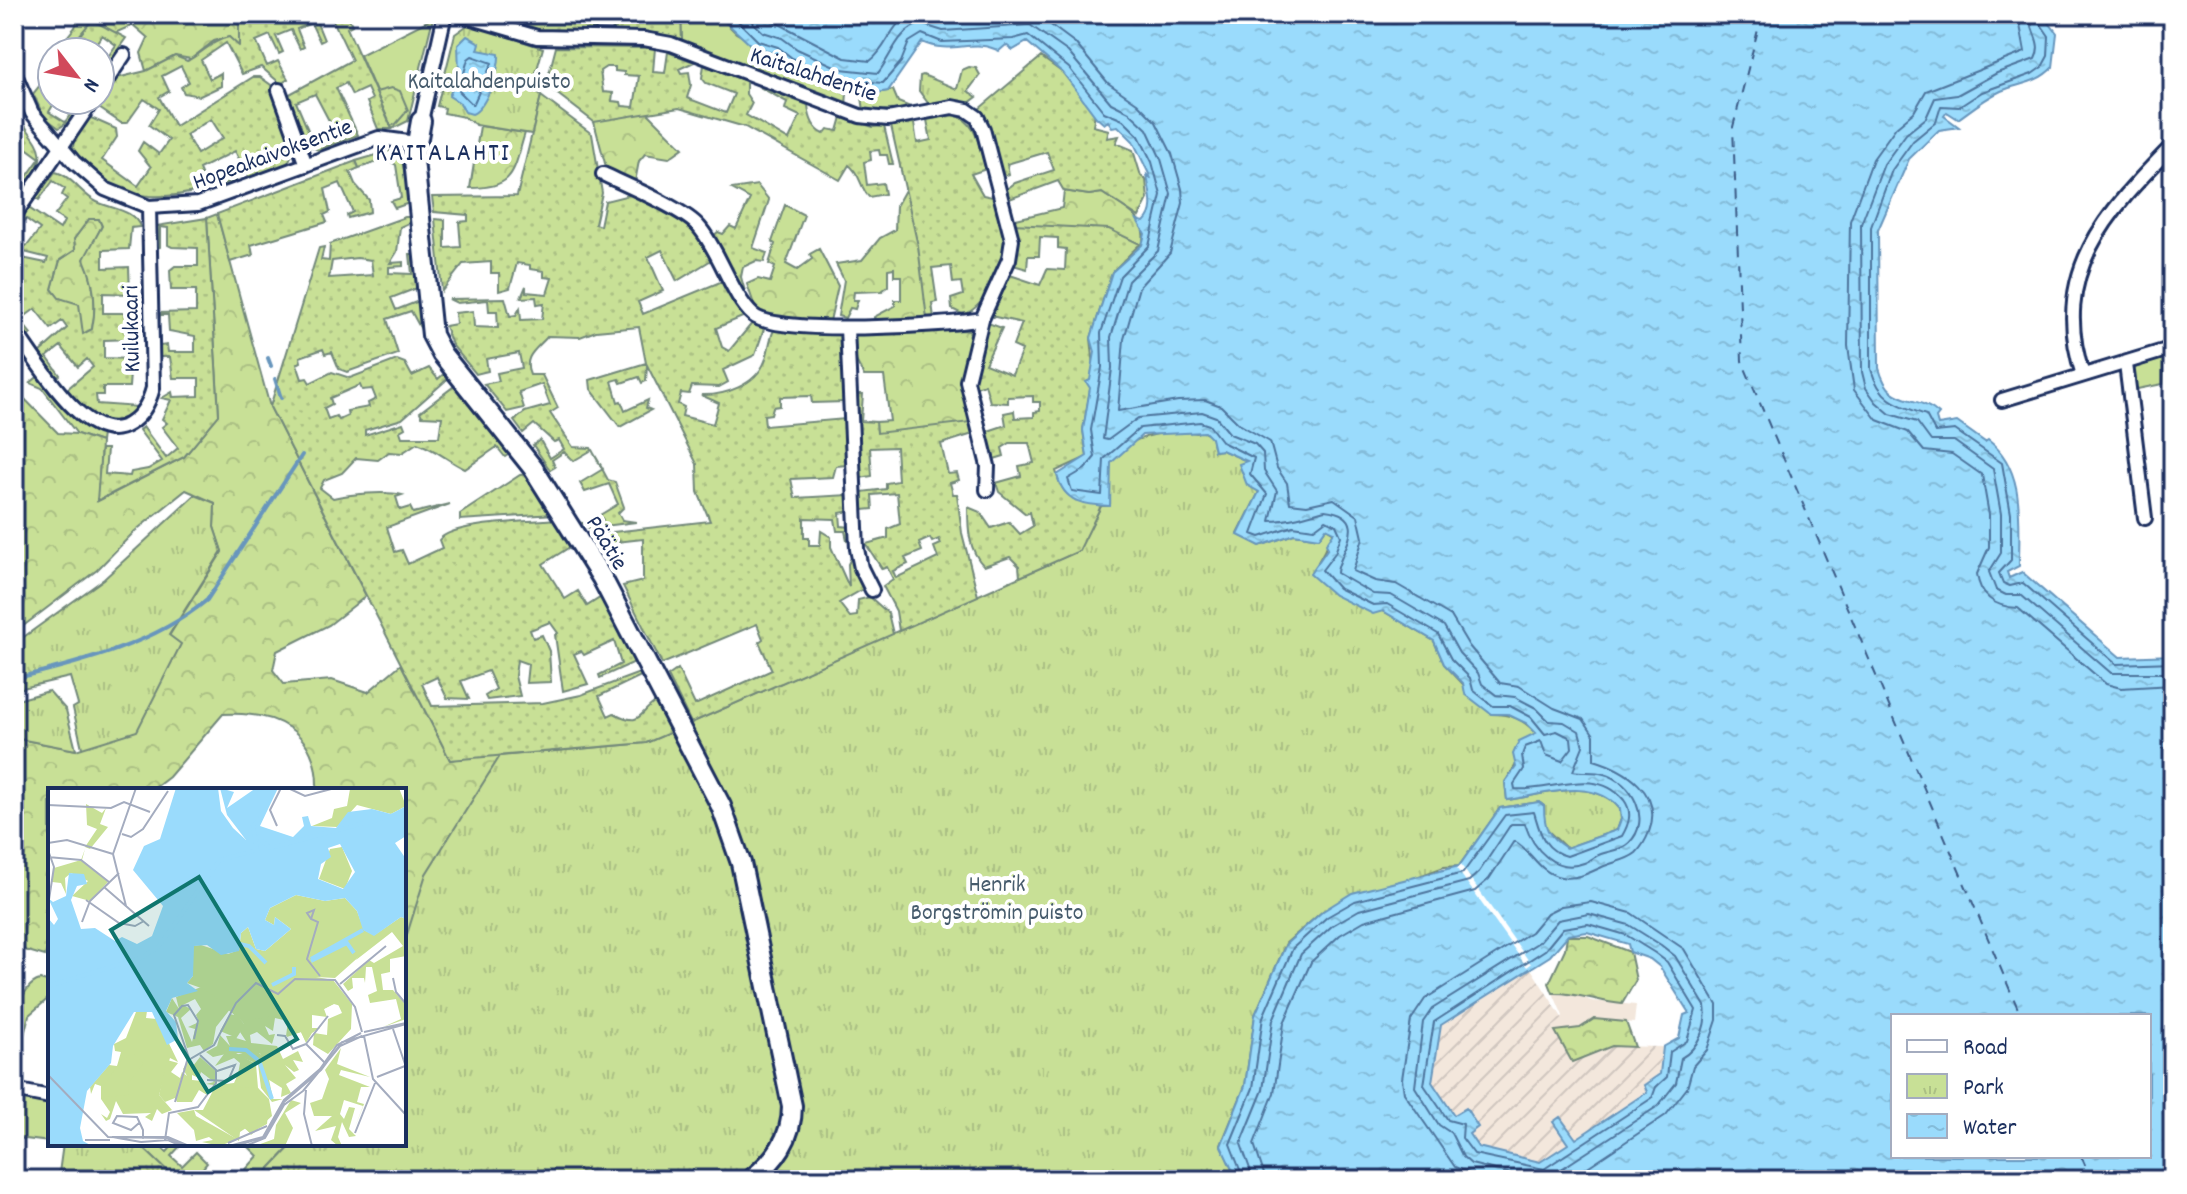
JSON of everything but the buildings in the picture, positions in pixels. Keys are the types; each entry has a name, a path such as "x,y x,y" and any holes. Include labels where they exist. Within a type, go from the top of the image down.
{"street":[{"name":"Päätie","path":"445,14 416,143 418,208 432,335 442,354 533,468 602,578 721,806 741,863 792,1106 792,1120 781,1149 751,1180"},
{"name":"Kaitalahdentie","path":"458,14 537,37 644,39 671,44 860,116 888,119 952,107 967,110 983,129 1012,240 1006,268 982,319"},
{"path":"116,67 124,55"},
{"name":"Hopeakaivoksentie","path":"14,72 32,113 61,149 105,189 149,207 198,204 379,138 416,143"},
{"path":"279,90 306,165"},
{"path":"14,216 83,116"},
{"path":"2083,375 2073,346 2070,320 2075,284 2086,256 2122,200 2173,145"},
{"path":"603,174 699,226 742,302 757,319 767,323 847,328 961,323 982,319 967,381 988,466 987,490"},
{"name":"Kuilukaari","path":"14,330 79,416 105,429 121,429 133,422 144,410 153,388 149,207"},
{"path":"847,328 857,549 861,568 872,590"},
{"path":"2002,400 2173,348"},
{"path":"2126,364 2145,518"},
{"path":"14,1090 48,1097"}],"shaded area":[{"path":"1530,967 1563,1019 1553,1027 1572,1062 1612,1046 1663,1047 1661,1074 1644,1084 1648,1091 1576,1139 1560,1118 1553,1123 1568,1144 1540,1162 1478,1147 1469,1134 1478,1127 1466,1108 1455,1116 1432,1082 1442,1024"},
{"path":"1572,992 1591,1001 1636,1005 1634,1023 1595,1019 1580,1028 1555,1031 1553,1027 1563,1016 1553,993"}],"green space":[{"path":"80,14 233,14 244,20 246,40 239,47 229,37 214,41 191,59 175,56 146,71 141,53 148,38 133,25 115,33 92,21 79,36 68,36"},
{"path":"226,14 246,14 249,20 262,14 347,14 352,25 347,28 392,129 378,129 367,102 372,99 367,88 352,95 346,83 336,88 358,135 318,150 309,145 336,134 315,94 296,102 311,137 302,140 286,96 352,60 331,16 317,23 324,40 320,42 311,23 297,29 304,47 300,49 291,30 276,36 283,52 279,54 270,35 256,41 267,66 278,61 288,79 281,84 261,67 242,74 226,43 201,60 210,79 221,73 221,86 200,96 184,93 181,87 189,82 181,66 162,76 169,91 159,97 175,126 253,77 260,77 271,85 294,150 287,165 249,178 235,151 199,169 206,186 221,179 220,175 227,172 236,180 191,193 147,196 127,192 108,183 90,169 73,148 74,139 89,117 116,129 117,137 102,160 138,186 151,167 138,151 143,142 159,154 169,140 149,125 159,109 144,99 127,123 111,116 116,116 116,79 146,71 175,56 187,61 217,41 229,37 239,46 239,25","holes":["211,119 223,138 197,154 186,135"]},
{"path":"556,14 581,14 583,26 595,27 597,33 533,31 513,26 557,18"},
{"path":"641,14 686,14 681,15 682,42 658,33 610,33 617,24 642,19"},
{"path":"717,14 736,33 775,54 785,67 847,93 846,106 682,42 681,15"},
{"path":"433,18 408,121 392,129 360,55"},
{"path":"92,20 126,38 116,52 116,36 79,36"},
{"name":"Kaitalahdenpuisto","path":"469,24 543,48 532,87 541,96 532,134 476,125 464,117 444,113 445,108 437,106 455,34"},
{"path":"556,47 655,48 653,72 665,73 668,52 694,62 679,69 681,73 689,72 691,85 687,98 726,113 734,94 706,83 702,78 704,65 746,81 746,94 752,103 746,115 789,140 800,116 785,109 787,102 758,86 808,105 812,122 824,134 828,129 838,131 842,117 873,127 884,126 893,164 889,164 887,155 880,155 879,150 870,151 871,160 864,162 867,185 883,183 885,194 869,197 849,165 840,180 745,127 679,108 594,122 546,85","holes":["615,67 615,71 624,72 624,75 639,76 634,107 622,106 621,102 612,101 613,93 603,92 600,71"]},
{"path":"1041,57 1063,73 1095,112 1093,126 1109,130 1107,138 1119,136 1116,143 1133,150 1141,176 1146,180 1148,199 1139,217 1102,193 1089,195 1064,191 1058,181 1007,200 1004,191 1015,183 1054,170 1047,152 1007,164 1009,174 1001,177 979,109"},
{"path":"976,68 980,75 968,91 977,97 969,103 928,103 919,91 920,76 923,75 957,89 962,70"},
{"path":"391,88 400,91 408,110 391,126 376,92"},
{"path":"861,90 877,93 893,90 898,102 915,109 864,111"},
{"path":"541,96 592,134 602,193 595,224 600,226 605,201 633,194 693,226 713,259 677,281 662,250 648,257 663,291 638,302 643,314 725,280 745,316 716,328 722,347 729,351 753,322 764,329 755,355 723,370 728,382 719,387 692,386 689,394 681,393 678,404 684,407 682,416 713,424 719,403 701,395 729,391 754,377 765,361 774,330 837,332 842,338 845,402 812,403 811,396 780,397 780,406 773,407 771,414 764,415 765,426 845,419 847,465 836,466 833,477 791,479 795,498 849,495 850,511 840,513 841,526 851,527 852,539 847,540 845,531 837,531 835,519 804,518 804,538 809,538 809,545 820,545 821,531 831,537 831,547 849,587 848,564 853,554 863,589 839,603 850,617 857,616 858,600 870,597 888,613 893,634 691,723 668,676 678,669 695,705 772,670 759,642 763,639 757,624 662,664 623,586 643,581 643,539 616,542 619,562 611,567 595,542 598,537 613,532 710,521 698,492 697,464 647,365 646,381 642,383 639,377 621,383 619,379 612,381 618,402 621,401 625,411 648,400 646,408 651,410 620,427 591,389 590,380 646,363 639,327 596,331 580,337 548,336 532,353 528,363 530,375 542,375 558,408 550,413 573,447 591,448 593,451 573,461 564,452 552,460 555,467 550,470 533,445 540,440 550,458 564,449 559,440 554,442 534,424 523,433 514,421 525,412 550,405 542,384 519,392 524,408 507,412 484,384 499,381 497,373 522,368 519,353 486,359 488,371 476,374 452,345 445,326 456,324 455,313 473,311 474,327 498,328 497,311 489,311 488,300 457,303 449,299 505,298 510,316 516,315 520,308 521,320 542,319 544,303 537,304 536,297 521,298 526,286 526,292 547,294 552,278 544,277 544,271 530,269 530,265 517,263 510,288 499,291 499,273 491,273 491,262 463,264 442,291 435,219 445,220 445,248 461,247 459,222 468,221 468,215 434,212 432,197 517,196"},
{"path":"600,105 643,108 683,148 669,158 645,154 639,161 635,182 606,167 594,122"},
{"path":"17,113 38,146 40,158 25,147 14,164"},
{"path":"954,115 968,123 976,136 986,169 971,174 983,195 993,197 1003,229 1005,250 994,283 980,303 964,315 952,309 951,299 963,295 961,282 953,283 951,266 932,268 937,302 932,303 934,318 927,319 918,246 891,126 914,123 917,143 931,140 927,120"},
{"path":"55,116 65,122 73,116 59,128 44,117"},
{"path":"480,126 525,133 514,167 504,181 470,188"},
{"path":"390,151 403,163 409,203 395,208 391,201 401,198 396,165 387,159 359,168 356,161"},
{"path":"40,158 37,170 30,181 26,178"},
{"path":"356,161 359,168 350,172 355,184 369,200 370,212 348,218 347,215 353,212 340,183 325,189 330,212 324,215 327,222 251,245 253,255 230,262 217,214"},
{"path":"55,172 97,202 128,213 140,227 131,228 129,249 103,250 103,268 129,267 130,294 103,293 103,313 131,313 131,339 104,340 104,358 131,359 129,387 103,387 103,395 96,395 97,404 139,407 119,421 100,419 91,414 66,390 93,367 87,359 78,367 61,346 47,357 60,375 57,378 39,353 67,328 62,321 51,329 35,309 20,320 31,334 27,338 14,320 14,297 24,295 22,258 46,263 48,258 24,252 24,244 27,246 40,229 26,219 14,236 14,226 27,207 60,229 64,221 55,215 67,199 62,195 65,189 53,181 39,200 36,198","holes":["89,219 99,219 102,226 84,259 92,284 94,311 92,329 83,334 79,304 59,298 52,289 60,260 75,250 74,239"]},
{"path":"757,185 769,200 753,248 767,253 764,262 756,261 743,267 741,277 749,306 713,236 718,232 723,234 730,226 736,229 750,199 732,189"},
{"path":"905,190 928,196 927,319 874,323 874,317 895,306 895,300 901,300 901,276 894,276 894,268 888,269 888,286 882,291 854,292 853,300 858,300 855,309 850,308 845,318 838,316 844,280 836,264 862,260 880,238 895,230 896,206"},
{"path":"1064,191 1089,195 1102,193 1126,209 1139,220 1142,246 1036,232 1022,252 1012,220 1062,208"},
{"path":"785,205 804,215 786,264 797,270 812,259 810,254 819,249 838,286 830,321 772,319 757,313 747,284 758,279 770,282 775,267 769,264 775,244 772,242"},
{"path":"217,214 270,407 366,596 329,625 277,651 273,670 284,684 332,680 368,692 401,664 450,760 674,731 779,1073 259,1180 291,1146 406,1146 406,788 317,788 311,753 302,739 277,721 260,716 223,714 169,777 155,788 48,788 48,945 45,956 14,947 14,738 76,750 82,748 169,636 222,552 214,527 215,503 186,490 135,531 97,570 14,633 14,395 18,392 58,433 77,434 101,442 98,501 184,457 219,414 207,218"},
{"path":"410,217 411,222 400,227 397,252 390,263 403,262 403,266 389,267 389,273 412,274 410,254 413,254 417,288 391,298 396,310 419,301 424,335 411,311 387,319 398,354 347,372 339,369 332,352 325,354 323,349 300,357 301,362 297,364 302,379 307,378 310,383 332,372 350,378 397,360 405,363 412,376 429,368 438,379 447,371 451,376 402,419 365,430 365,435 403,423 405,428 400,431 402,437 439,437 442,417 422,416 420,412 457,384 512,452 505,457 497,447 465,469 417,443 402,453 389,452 378,460 356,458 342,473 324,480 320,488 333,498 386,493 402,495 396,497 400,510 410,507 413,513 450,504 387,527 395,552 402,550 408,564 442,548 439,540 459,530 557,519 573,545 543,564 565,599 578,591 587,606 603,596 637,661 600,678 599,675 621,664 614,641 584,655 581,651 574,654 588,684 563,691 555,635 558,633 550,622 530,630 533,638 542,635 549,651 551,682 526,683 528,664 517,660 515,676 520,696 487,700 485,696 496,689 488,671 461,681 469,699 447,698 437,677 422,684 432,706 543,703 581,695 642,672 643,675 599,696 608,716 614,713 635,719 657,701 674,731 646,743 450,760 270,407 319,248 324,247 321,260 329,261 330,244","holes":["371,260 373,275 329,278 332,261","360,385 362,390 372,389 376,399 368,403 369,407 347,411 348,416 339,420 336,416 328,419 324,408 332,404 330,398"]},
{"path":"207,218 219,415 184,457 97,501 101,449 107,449 105,474 130,476 131,472 148,469 162,461 139,430 143,427 166,458 178,448 162,427 167,423 162,419 171,400 162,398 172,392 173,397 199,396 199,378 173,378 170,357 160,357 159,346 167,345 168,352 195,352 195,336 169,331 168,315 160,315 159,325 158,313 196,312 196,290 171,290 170,270 175,266 198,266 198,248 168,245 168,228 160,227 160,247 156,248 156,226"},
{"path":"89,219 99,219 102,226 85,259 91,276 94,311 92,329 83,334 69,302 59,298 52,289 60,260 75,250 74,239"},
{"path":"1013,224 1109,229 1140,244 1112,272 1091,338 1094,367 1083,430 1087,457 1056,471 1067,494 1101,506 1079,551 1020,577 1019,566 1010,557 984,566 979,560 970,538 968,507 980,512 991,528 1009,522 1020,534 1033,526 1030,512 1026,514 999,492 996,483 1021,476 1019,466 1034,463 1029,443 1010,443 1002,448 1004,456 991,460 981,417 988,431 1006,425 1004,413 1014,411 1015,418 1034,417 1034,412 1040,411 1040,402 1033,402 1033,396 1008,397 1008,403 990,402 985,384 976,387 978,406 972,381 988,323 1002,328 985,364 1012,375 1022,350 1013,346 1022,323 991,316 1010,275 1040,285 1047,269 1065,270 1066,249 1058,248 1058,238 1040,237 1039,256 1028,256 1027,269 1013,265"},
{"path":"969,331 972,340 962,381 972,428 902,441 877,441 876,422 890,421 884,376 864,376 852,353 855,335 860,332"},
{"path":"2164,358 2163,384 2132,390 2131,372 2134,368"},
{"path":"40,375 73,418 102,434 101,442 77,434 42,388 30,383"},
{"path":"854,394 863,394 861,421 876,422 877,433 970,422 973,434 941,444 948,474 957,473 959,480 950,483 953,494 957,494 962,533 978,596 899,631 896,611 883,586 893,579 887,567 882,569 866,544 888,538 888,529 900,524 897,493 872,495 873,509 863,510 861,492 886,489 886,483 898,481 896,447 870,448 872,476 860,478","holes":["930,538 932,542 939,539 941,544 934,547 938,558 896,578 893,571 908,564 905,558 922,551 919,543"]},
{"name":"Henrik Borgströmin puisto","path":"1200,430 1211,436 1214,451 1222,450 1247,461 1254,487 1259,492 1238,534 1260,546 1294,534 1319,538 1326,528 1334,533 1318,562 1383,611 1434,641 1444,664 1491,714 1516,718 1536,733 1505,782 1507,800 1582,790 1609,799 1620,809 1621,819 1617,830 1566,848 1544,827 1544,806 1539,802 1500,808 1459,866 1444,867 1323,911 1286,943 1255,1015 1245,1086 1221,1145 1237,1180 259,1180 291,1146 406,1146 406,938 426,874 500,756 646,743 1078,551 1101,506 1110,506 1109,467 1121,449 1160,433 1197,433"},
{"path":"602,469 608,480 615,482 624,507 618,513 622,520 636,522 589,528 583,523 595,525 603,520 600,515 618,504 609,484 585,492 580,483"},
{"path":"529,474 554,514 460,520 460,514 520,475"},
{"path":"195,495 215,503 214,527 222,551 169,635 181,644 137,731 82,748 73,708 78,705 70,677 14,690 14,644 104,579"},
{"path":"49,691 66,710 76,750 14,738 14,701"},
{"path":"1567,936 1588,936 1630,952 1636,980 1622,1004 1553,993 1549,983 1565,949"},
{"path":"40,980 48,982 48,999 29,1015 22,1043 14,1047 16,1019 22,999"},
{"path":"1594,1019 1626,1022 1635,1047 1612,1046 1572,1062 1555,1031 1580,1028"},
{"path":"14,1097 48,1104 48,1142 18,1138 14,1129"},
{"path":"63,1146 141,1146 177,1180 58,1180"},
{"path":"141,1146 160,1146 167,1152 172,1146 180,1146 171,1156 182,1166 196,1152 207,1163 202,1169 208,1176 205,1180 177,1180"},
{"path":"248,1146 291,1146 259,1180 228,1180 236,1172 241,1175 258,1156"}],"water":[{"path":"717,14 2048,14 2047,20 2057,33 2053,67 2035,80 1995,94 1958,119 1947,112 1944,116 1959,127 1939,130 1909,159 1878,230 1879,368 1884,381 1896,395 1930,407 1939,414 1936,418 1938,425 1957,422 1985,442 1988,440 2009,466 2018,497 2020,532 2019,566 2007,572 2009,578 2022,572 2120,657 2173,655 2173,1180 1237,1180 1221,1146 1245,1086 1255,1015 1286,944 1323,911 1352,893 1459,866 1500,808 1539,802 1544,806 1548,830 1566,848 1617,830 1621,819 1620,809 1609,799 1582,790 1507,800 1505,782 1516,767 1513,754 1519,741 1536,733 1526,723 1507,714 1491,714 1465,694 1463,683 1444,664 1434,641 1383,611 1373,614 1334,595 1310,574 1328,548 1326,544 1334,532 1326,528 1319,538 1294,534 1260,546 1238,535 1259,492 1247,485 1239,464 1247,461 1222,450 1214,451 1211,438 1205,432 1142,435 1111,463 1110,506 1076,501 1065,492 1057,475 1087,456 1083,430 1090,388 1086,382 1090,380 1095,352 1091,338 1112,272 1142,245 1145,234 1137,220 1144,222 1150,212 1147,175 1151,179 1133,141 1118,126 1112,127 1108,121 1104,124 1096,117 1063,73 1027,42 1013,50 1006,45 999,51 990,47 943,47 922,42 888,91 877,93 836,86 788,64 775,54 754,48","holes":["1587,932 1628,944 1630,952 1650,959 1660,967 1689,1013 1684,1015 1679,1038 1663,1047 1660,1074 1644,1085 1647,1092 1576,1139 1560,1117 1553,1122 1568,1144 1540,1162 1478,1147 1469,1134 1478,1127 1466,1108 1454,1115 1432,1082 1441,1025 1550,956 1568,935"]},
{"path":"467,36 480,43 478,50 499,54 491,87 482,104 472,114 465,112 460,103 449,96 459,72 458,45"}],"pier":[{"path":"1461,865 1531,964 1527,967 1457,869"}],"waterway":[{"path":"268,358 271,366"},
{"path":"275,379 281,398"},
{"path":"17,678 117,650 164,628 207,600 302,455"}],"ferry route":[{"path":"1762,14 1733,127 1742,361 2020,1014"},
{"path":"2082,1158 2092,1180"}],"district":[{"name":"KAITALAHTI","path":"443,151"}]}
